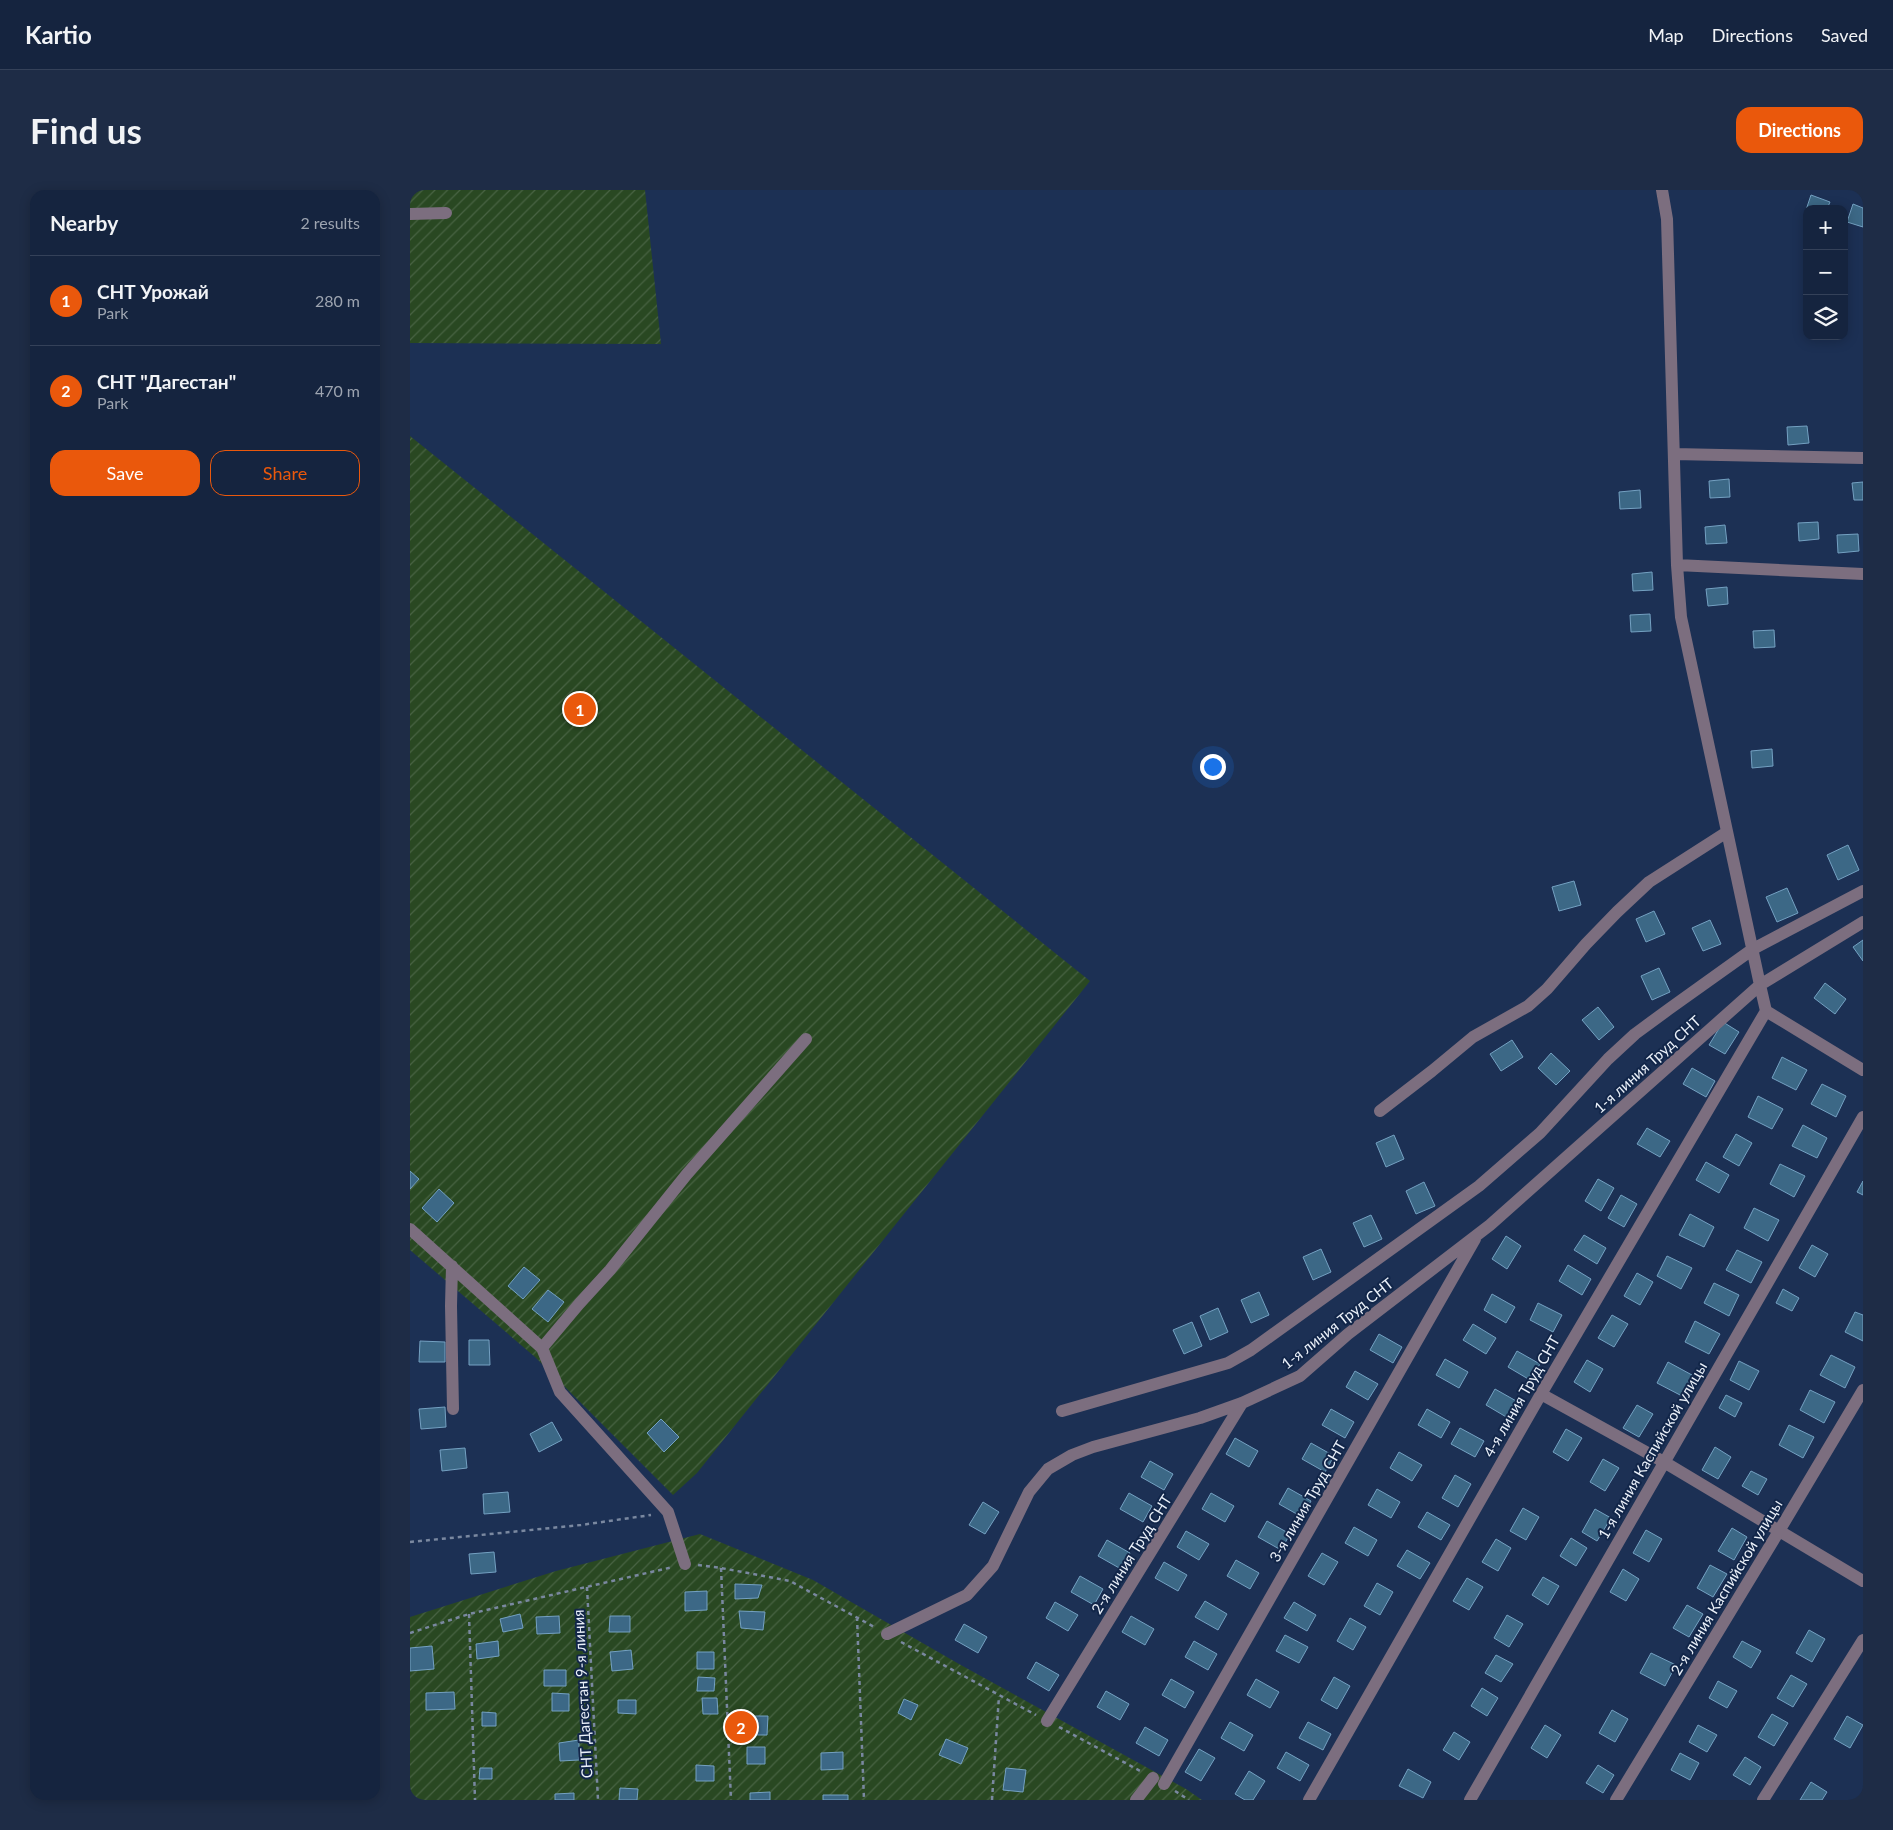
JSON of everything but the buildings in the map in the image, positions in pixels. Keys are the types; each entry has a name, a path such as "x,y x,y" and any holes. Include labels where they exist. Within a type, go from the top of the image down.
{"street":[{"path":"1662,190 1668,219 1677,565 1681,617 1760,985 1766,1011 1863,1070"},
{"path":"410,214 446,213"},
{"path":"1674,454 1863,458"},
{"path":"1677,565 1863,574"},
{"path":"1380,1110 1432,1071 1473,1036 1528,1006 1547,989 1604,925 1649,882 1727,832"},
{"path":"1062,1411 1228,1363 1251,1350 1479,1186 1540,1133 1608,1059 1635,1034 1753,949 1863,891"},
{"name":"1-я линия Труд СНТ","path":"887,1634 967,1595 992,1566 1029,1492 1048,1469 1072,1455 1093,1447 1200,1418 1242,1403 1300,1376 1348,1334 1478,1234 1760,985 1863,922"},
{"name":"4-я линия Труд СНТ","path":"1309,1800 1541,1394 1766,1011"},
{"path":"542,1348 610,1270 687,1174 806,1039"},
{"name":"1-я линия Каспийской улицы","path":"1470,1800 1863,1117"},
{"path":"410,1229 542,1348 560,1392 668,1512 685,1564"},
{"name":"3-я линия Труд СНТ","path":"1136,1800 1158,1781 1478,1234"},
{"path":"452,1266 453,1409"},
{"name":"2-я линия Каспийской улицы","path":"1616,1800 1863,1390"},
{"path":"1541,1394 1664,1462 1863,1581"},
{"name":"2-я линия Труд СНТ","path":"1047,1721 1242,1403"},
{"path":"1763,1800 1863,1640"}],"path":[{"path":"410,1542 581,1525 668,1512"},
{"path":"410,1633 469,1614 685,1564 721,1568 790,1581 1158,1781 1189,1800"},
{"path":"721,1568 731,1800"},
{"name":"СНТ Дагестан 9-я линия","path":"588,1587 598,1800"},
{"path":"469,1614 475,1800"},
{"path":"856,1618 864,1800"},
{"path":"992,1800 999,1696"}],"green space":[{"path":"410,190 645,190 661,344 410,343"},
{"path":"410,436 1090,981 697,1473 673,1495 535,1357 410,1250"},
{"path":"700,1534 813,1580 959,1664 1186,1789 1202,1800 410,1800 410,1617 556,1571"}],"place":[{"name":"СНТ Урожай","path":"580,709"},
{"name":"СНТ \"Дагестан\"","path":"741,1727"}]}
